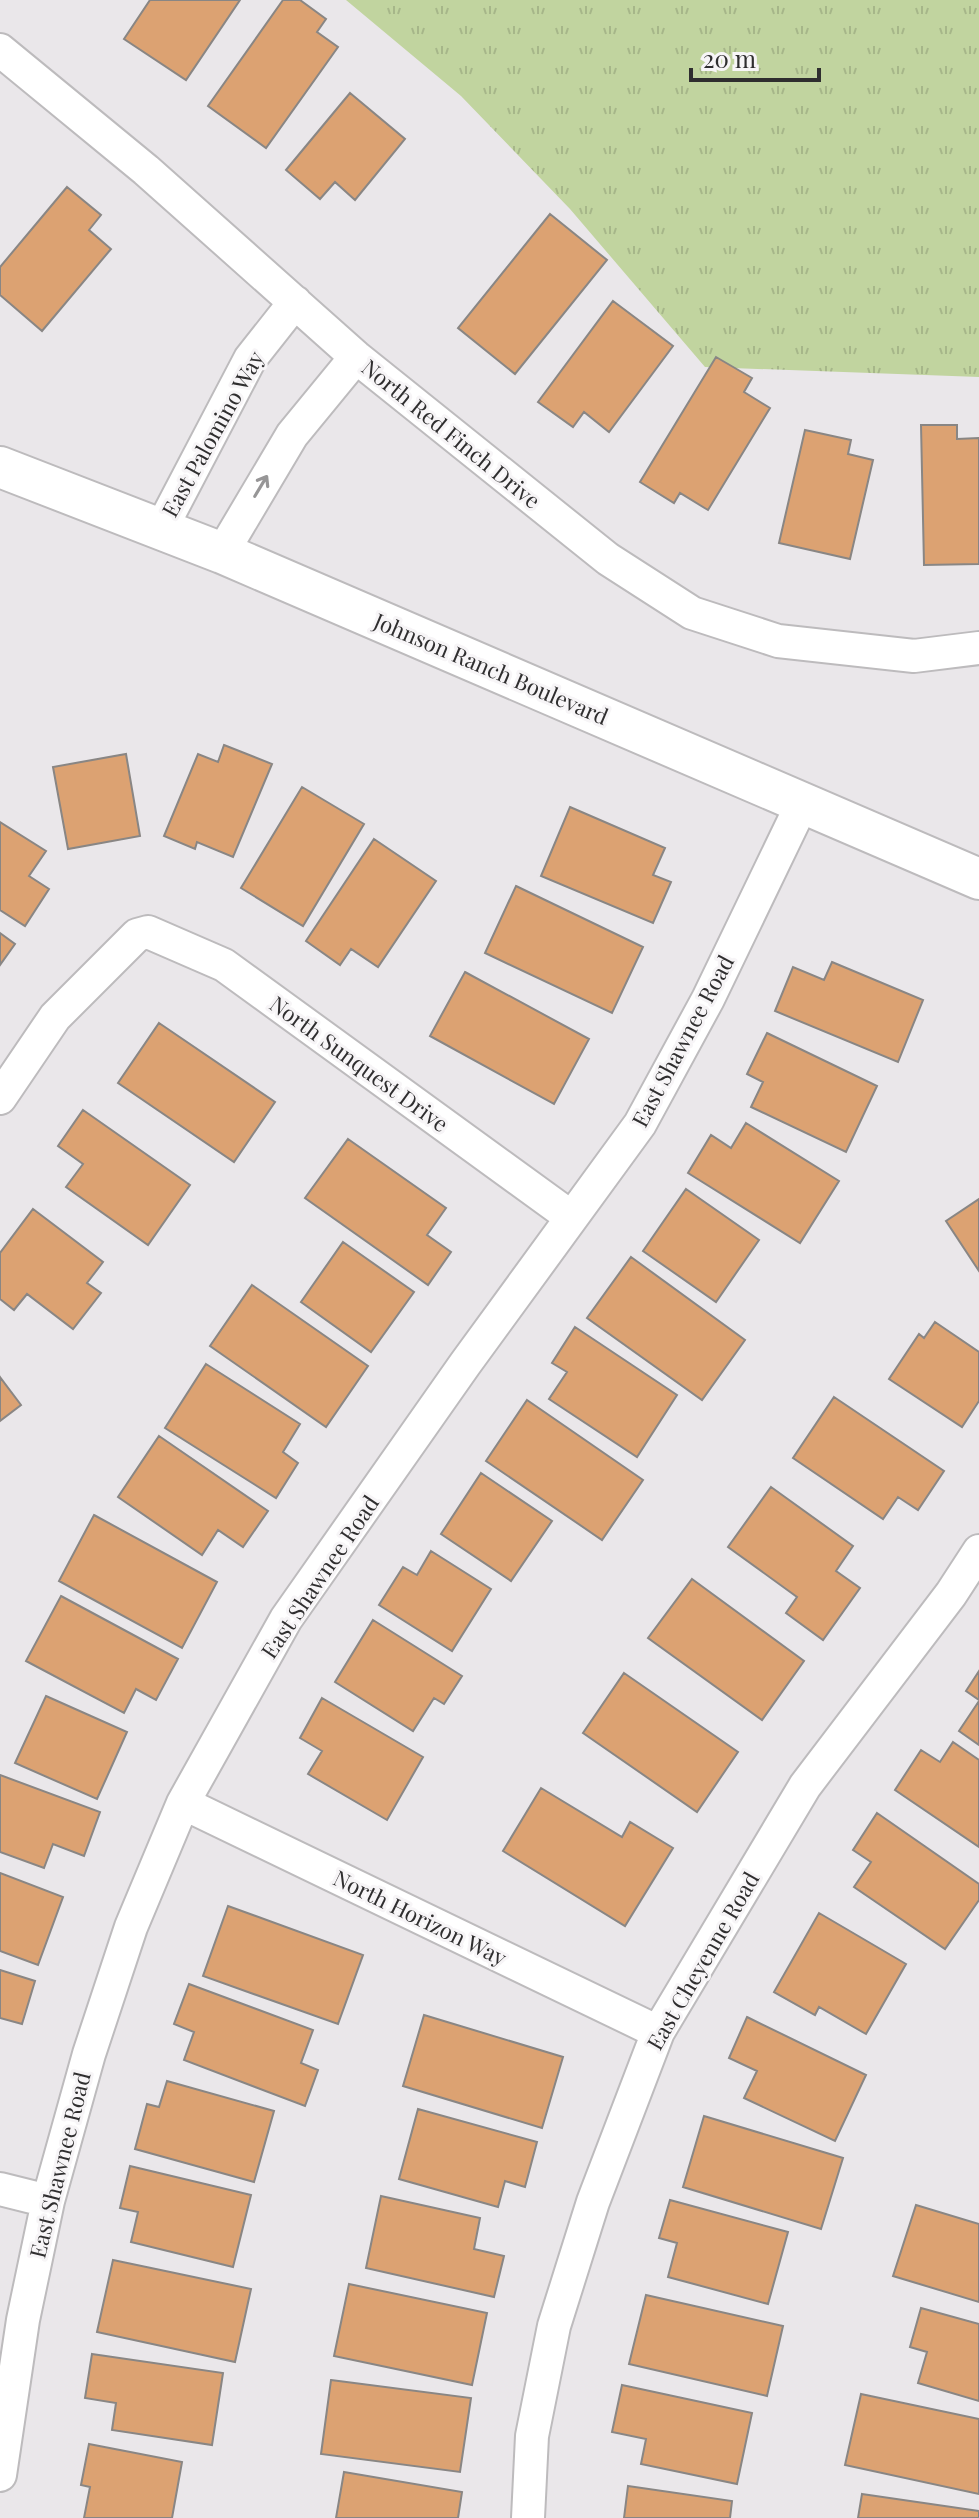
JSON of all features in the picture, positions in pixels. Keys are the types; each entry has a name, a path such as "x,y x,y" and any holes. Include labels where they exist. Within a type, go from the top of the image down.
{"street":[{"name":"North Red Finch Drive","path":"0,50 146,170 356,357 608,559 692,613 778,641 914,656 979,648"},
{"name":"East Palomino Way","path":"161,529 250,359 295,302"},
{"path":"222,553 292,435 356,357"},
{"name":"Johnson Ranch Boulevard","path":"0,467 222,553 979,879"},
{"name":"East Shawnee Road","path":"0,2475 23,2320 48,2201 89,2054 131,1927 183,1803 286,1619 640,1124 708,999 803,802"},
{"name":"North Sunquest Drive","path":"0,1098 55,1017 137,935 148,932 224,965 571,1217"},
{"name":"East Cheyenne Road","path":"528,2518 532,2436 554,2326 593,2202 658,2032 805,1786 951,1594 979,1551"},
{"name":"North Horizon Way","path":"183,1803 658,2032"},
{"path":"0,2189 48,2201"}],"green space":[{"path":"346,0 979,0 979,377 705,367 570,209 461,96"}],"building":[{"path":"150,0 240,0 186,80 124,39"},
{"path":"283,0 300,0 326,19 317,32 338,47 266,148 208,106"},
{"path":"350,93 405,139 355,200 335,182 320,199 286,170"},
{"path":"67,187 101,215 89,230 111,249 42,331 0,295 0,267"},
{"path":"550,214 607,260 515,374 458,328"},
{"path":"613,301 673,346 609,432 584,412 573,427 538,402"},
{"path":"716,357 752,378 744,392 770,408 708,510 680,493 674,503 640,482"},
{"path":"921,425 957,425 957,439 979,438 979,564 924,565"},
{"path":"805,430 851,440 848,454 873,460 850,559 779,543"},
{"path":"224,745 272,764 233,857 197,842 195,849 164,836 198,754 218,762"},
{"path":"126,754 140,836 68,849 53,767"},
{"path":"302,787 364,824 303,926 241,888"},
{"path":"570,807 665,848 653,875 671,882 653,923 541,876"},
{"path":"0,822 46,851 29,876 49,889 25,926 0,910"},
{"path":"374,839 436,881 378,967 351,949 340,965 306,941"},
{"path":"516,886 643,947 612,1013 485,953"},
{"path":"0,933 15,944 0,965"},
{"path":"832,962 923,1000 898,1062 775,1011 793,967 824,980"},
{"path":"465,972 589,1039 554,1104 430,1036"},
{"path":"159,1023 275,1102 234,1162 118,1083"},
{"path":"767,1033 877,1086 846,1152 751,1107 763,1082 747,1074"},
{"path":"83,1110 190,1185 148,1245 66,1187 83,1164 58,1146"},
{"path":"746,1123 839,1181 800,1243 688,1173 711,1135 731,1148"},
{"path":"348,1139 446,1208 427,1235 451,1252 428,1285 305,1198"},
{"path":"686,1189 759,1240 716,1302 643,1251"},
{"path":"979,1199 979,1271 946,1221"},
{"path":"33,1209 103,1262 87,1283 101,1293 73,1329 27,1294 14,1310 0,1299 0,1253"},
{"path":"343,1242 414,1292 371,1352 301,1302"},
{"path":"631,1257 745,1340 702,1400 587,1318"},
{"path":"252,1285 368,1366 326,1427 210,1346"},
{"path":"935,1322 979,1352 979,1401 962,1427 889,1379 919,1334 924,1338"},
{"path":"575,1327 677,1395 637,1457 549,1399 567,1372 552,1363"},
{"path":"206,1364 300,1424 283,1452 298,1463 276,1498 165,1428"},
{"path":"0,1377 21,1405 0,1421"},
{"path":"834,1397 944,1471 918,1510 898,1497 883,1519 793,1458"},
{"path":"527,1400 643,1480 602,1540 486,1461"},
{"path":"159,1436 268,1511 243,1547 218,1530 202,1555 118,1497"},
{"path":"481,1473 552,1521 511,1581 441,1534"},
{"path":"771,1487 853,1546 836,1571 860,1588 823,1640 786,1613 797,1597 728,1547"},
{"path":"94,1515 217,1582 182,1648 59,1581"},
{"path":"431,1551 491,1589 452,1651 379,1605 403,1567 417,1575"},
{"path":"692,1579 804,1661 762,1720 648,1638"},
{"path":"61,1596 178,1659 156,1700 136,1689 124,1713 26,1661"},
{"path":"373,1620 462,1676 444,1704 434,1698 413,1731 335,1682"},
{"path":"979,1671 979,1700 966,1691"},
{"path":"624,1673 738,1752 697,1812 583,1733"},
{"path":"46,1696 127,1732 97,1799 15,1763"},
{"path":"322,1698 423,1757 387,1820 308,1774 322,1751 300,1738"},
{"path":"979,1701 979,1745 959,1731"},
{"path":"953,1742 979,1760 979,1847 895,1790 921,1750 940,1762"},
{"path":"0,1775 100,1812 84,1856 53,1844 44,1868 0,1852"},
{"path":"541,1788 622,1837 630,1822 673,1848 625,1926 503,1851"},
{"path":"877,1813 979,1884 979,1900 945,1949 854,1887 871,1862 853,1850"},
{"path":"0,1873 63,1897 38,1965 0,1951"},
{"path":"228,1906 363,1955 338,2024 203,1976"},
{"path":"819,1913 906,1964 866,2034 819,2007 815,2015 774,1992"},
{"path":"0,1970 35,1981 22,2024 0,2018"},
{"path":"189,1984 313,2030 301,2063 318,2070 305,2106 184,2060 194,2032 174,2024"},
{"path":"424,2015 563,2057 542,2128 403,2086"},
{"path":"747,2017 866,2075 835,2141 744,2098 757,2071 729,2058"},
{"path":"167,2081 274,2111 254,2182 135,2149 147,2104 159,2107"},
{"path":"418,2109 537,2142 525,2187 505,2181 498,2207 399,2179"},
{"path":"704,2116 843,2158 821,2229 683,2187"},
{"path":"130,2166 251,2195 233,2267 131,2242 138,2212 120,2208"},
{"path":"381,2196 480,2218 474,2249 504,2256 494,2297 366,2268"},
{"path":"670,2200 788,2232 768,2304 668,2277 677,2243 659,2238"},
{"path":"916,2205 979,2224 979,2302 893,2276"},
{"path":"113,2260 251,2289 235,2362 97,2332"},
{"path":"349,2284 487,2313 472,2385 334,2356"},
{"path":"646,2295 783,2326 767,2396 629,2364"},
{"path":"921,2308 979,2324 979,2401 918,2383 927,2352 910,2347"},
{"path":"92,2354 223,2373 212,2445 112,2430 116,2403 85,2398"},
{"path":"331,2380 471,2398 460,2472 321,2454"},
{"path":"622,2385 752,2413 737,2484 641,2464 646,2439 612,2432"},
{"path":"861,2394 979,2419 979,2494 845,2465"},
{"path":"89,2444 182,2462 172,2518 84,2518 90,2487 81,2485"},
{"path":"344,2472 462,2492 458,2518 336,2518"},
{"path":"628,2486 732,2501 730,2518 624,2518"},
{"path":"862,2494 979,2511 979,2518 858,2518"}]}
